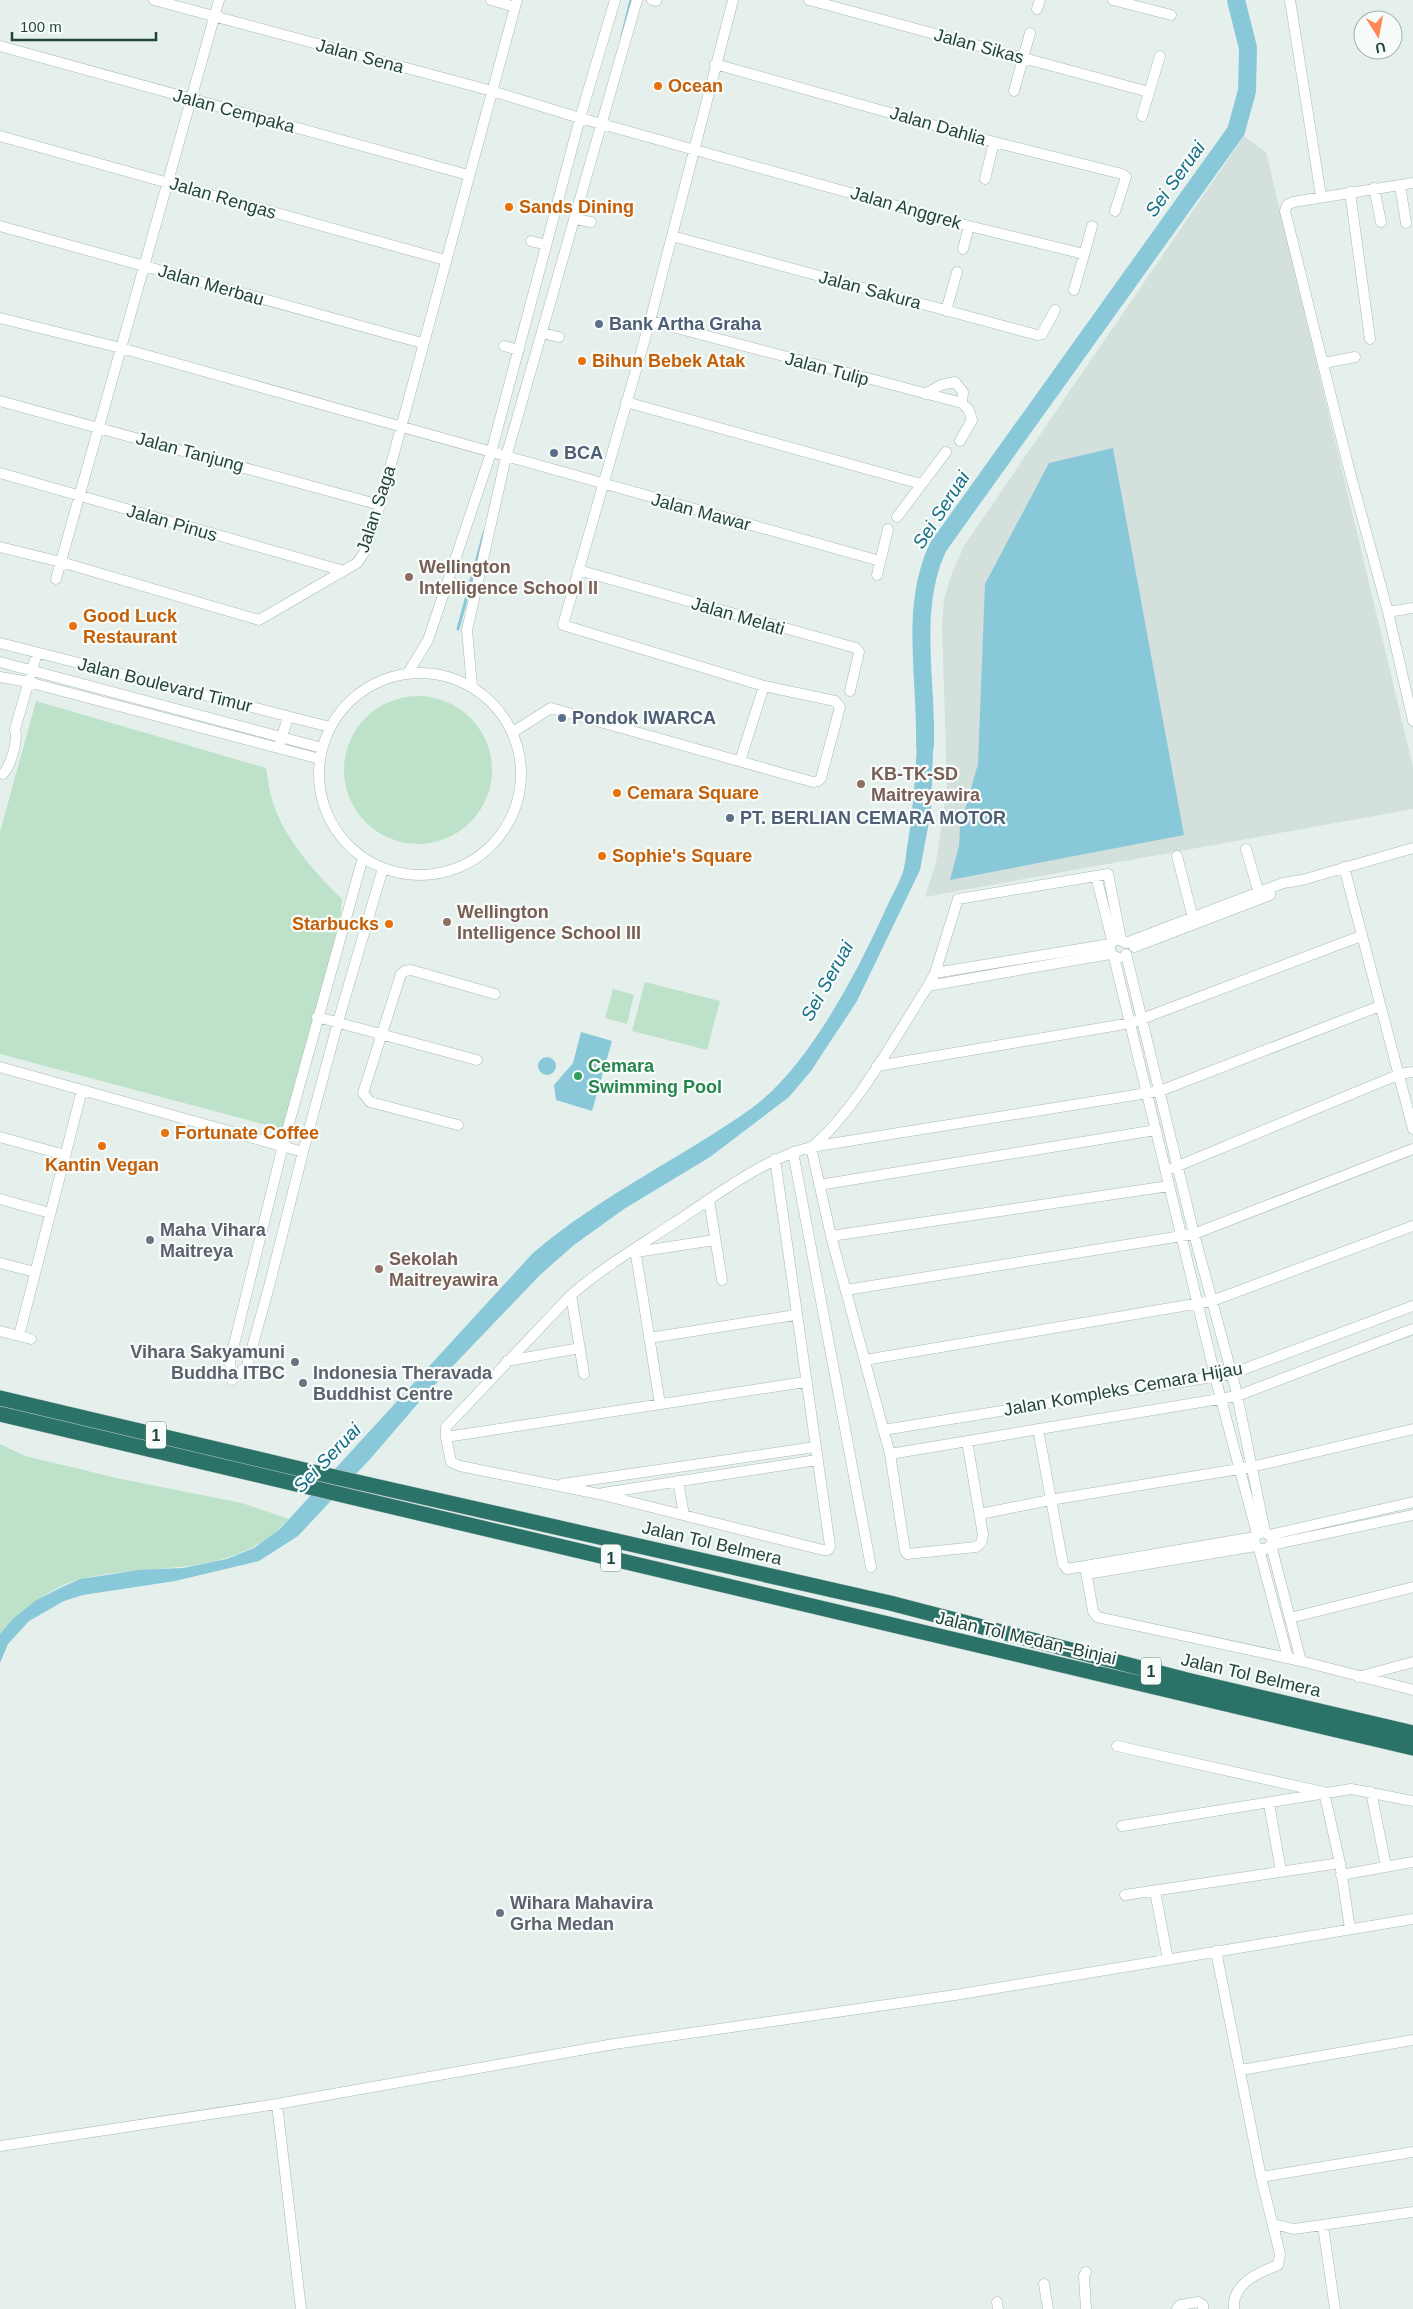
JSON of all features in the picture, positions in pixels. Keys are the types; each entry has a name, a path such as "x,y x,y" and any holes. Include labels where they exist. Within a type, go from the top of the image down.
{"highway":[{"name":"Jalan Tol Belmera","path":"0,1398 364,1484 874,1599 1187,1680 1413,1733"},
{"name":"Jalan Tol Medan–Binjai","path":"0,1414 1413,1748"}],"street":[{"name":"Jalan Sena","path":"154,0 214,18 492,91 602,124"},
{"path":"56,579 189,98 219,0"},
{"path":"491,0 516,3"},
{"path":"408,673 428,640 491,453 580,118 615,0"},
{"path":"472,686 467,630 506,457 637,0"},
{"path":"513,732 551,708 813,782 822,778 839,705 836,701 764,686 565,627 563,623 650,321 732,0"},
{"name":"Jalan Sikas","path":"808,0 1149,92"},
{"path":"1113,0 1171,15"},
{"path":"1290,0 1321,196"},
{"name":"Jalan Saga","path":"61,562 255,619 264,619 296,597 357,563 364,553 380,504 422,343 516,3"},
{"path":"1014,91 1030,33"},
{"name":"Jalan Cempaka","path":"0,46 468,175"},
{"path":"1142,116 1160,56"},
{"name":"Jalan Dahlia","path":"715,64 994,142 1124,175 1126,177 1115,211"},
{"name":"Jalan Anggrek","path":"602,124 1084,256"},
{"name":"Jalan Rengas","path":"0,136 445,260"},
{"path":"985,179 994,142"},
{"path":"1413,183 1321,196 1287,205 1286,214 1349,469 1388,612 1413,721"},
{"path":"1400,185 1406,223"},
{"path":"1374,188 1381,222"},
{"path":"1350,192 1370,340"},
{"path":"575,219 591,222"},
{"name":"Jalan Merbau","path":"0,226 422,343"},
{"path":"963,249 969,226"},
{"path":"1074,290 1092,226"},
{"name":"Jalan Sakura","path":"672,236 1041,335 1055,310"},
{"path":"531,241 546,245"},
{"path":"946,310 957,272"},
{"name":"Jalan Mawar","path":"0,318 121,348 400,428 880,561"},
{"name":"Jalan Tulip","path":"650,321 962,403"},
{"path":"542,333 558,337"},
{"path":"504,346 519,350"},
{"path":"1324,363 1355,357"},
{"path":"925,394 941,385 955,382 963,392 962,403 969,410 972,420 960,441"},
{"name":"Jalan Tanjung","path":"0,401 380,504"},
{"path":"626,402 921,484"},
{"path":"897,517 946,452"},
{"name":"Jalan Pinus","path":"0,473 344,571"},
{"path":"877,575 888,529"},
{"path":"0,547 61,562"},
{"name":"Jalan Melati","path":"578,570 856,648 859,652 850,691"},
{"path":"1388,612 1413,608"},
{"name":"Jalan Boulevard Timur","path":"0,643 330,727"},
{"path":"1,778 8,768 16,735 15,729 37,653"},
{"name":"Jalan Boulevard Timur","path":"0,662 322,748"},
{"path":"408,673 430,673 472,686 496,706 513,732 522,770 519,799 508,826 489,848 464,865 433,874 408,874 383,868 363,857 342,838 327,814 320,793 320,759 322,748 330,727 338,714 362,691 376,683 408,673"},
{"name":"Jalan Boulevard Timur","path":"0,677 28,682 320,759"},
{"path":"740,761 764,686"},
{"path":"278,748 288,717"},
{"path":"928,986 1118,948 1302,880 1413,848"},
{"path":"1246,849 1259,895"},
{"path":"1177,856 1193,921"},
{"path":"363,857 283,1145 257,1258 230,1361 232,1380 247,1366 276,1262 302,1152 383,868"},
{"path":"1344,867 1413,1129"},
{"path":"811,1147 830,1131 877,1066 928,986 935,973 958,899 1096,876 1110,876 1118,948 1135,1022 1148,1094 1220,1397 1262,1540 1290,1618 1301,1661"},
{"path":"877,1066 1135,1022 1361,936"},
{"path":"935,973 1118,948"},
{"path":"458,1125 366,1099 362,1093 401,974 405,971 411,970 495,994"},
{"path":"775,1160 795,1315 830,1546 827,1551 599,1494 454,1464 450,1458 446,1427 506,1361 571,1296 586,1282 636,1251 709,1200 775,1160 811,1147 1160,1091 1380,1006"},
{"path":"317,1017 476,1060"},
{"path":"1135,1022 1160,1091 1194,1234 1232,1376 1251,1467 1262,1540 1288,1658"},
{"path":"0,1067 283,1145 302,1152"},
{"path":"1166,1170 1400,1074 1413,1072"},
{"path":"19,1336 82,1090"},
{"path":"819,1185 1156,1130"},
{"path":"0,1137 65,1155"},
{"path":"811,1147 831,1236 890,1454 905,1550 908,1554 976,1547 983,1539 967,1441"},
{"path":"846,1290 1194,1234 1413,1149"},
{"path":"793,1152 871,1567"},
{"path":"831,1236 1170,1186"},
{"path":"0,1200 50,1213"},
{"path":"709,1200 722,1280"},
{"path":"865,1360 1212,1301 1413,1226"},
{"path":"636,1251 715,1240"},
{"path":"636,1251 660,1404"},
{"path":"257,1258 276,1262"},
{"path":"0,1263 35,1272"},
{"path":"571,1296 584,1374"},
{"name":"Jalan Kompleks Cemara Hijau","path":"883,1430 1216,1380 1232,1376 1413,1306"},
{"path":"649,1338 795,1315"},
{"name":"Jalan Kompleks Cemara Hijau","path":"890,1454 1220,1397 1413,1330"},
{"path":"0,1331 31,1339"},
{"path":"506,1361 580,1348"},
{"path":"446,1437 805,1382"},
{"path":"1038,1428 1063,1564 1067,1569 1086,1570 1413,1515"},
{"path":"980,1514 1050,1500 1251,1467 1413,1429"},
{"path":"554,1486 815,1447"},
{"path":"599,1494 817,1460"},
{"path":"678,1481 684,1515"},
{"path":"1262,1540 1413,1502"},
{"path":"1086,1570 1094,1611 1097,1617 1301,1661 1413,1690"},
{"path":"1290,1618 1413,1587"},
{"path":"1357,1677 1413,1662"},
{"path":"1117,1746 1307,1786 1324,1792"},
{"path":"1122,1826 1269,1804 1351,1788 1413,1802"},
{"path":"1324,1792 1340,1863 1350,1929"},
{"path":"1371,1792 1386,1866"},
{"path":"1269,1804 1281,1871"},
{"path":"1341,1875 1413,1862"},
{"path":"1125,1895 1340,1863"},
{"path":"1155,1891 1168,1960"},
{"path":"0,2146 277,2104 614,2044 955,1995 1413,1919"},
{"path":"1216,1951 1261,2177 1280,2261 1278,2265 1256,2274 1236,2292 1233,2299 1234,2309"},
{"path":"1241,2070 1413,2040"},
{"path":"277,2104 301,2309"},
{"path":"1261,2177 1413,2152"},
{"path":"1273,2224 1294,2229 1413,2212"},
{"path":"1323,2226 1335,2309"},
{"path":"1086,2272 1084,2276 1086,2309"},
{"path":"1044,2284 1048,2309"},
{"path":"1177,2309 1180,2305 1198,2302 1203,2305 1204,2309"}],"shaded area":[{"path":"1244,136 1266,152 1413,767 1413,809 925,897 936,862 947,787 942,627 944,599 952,573 964,546"}],"green space":[{"path":"418,696 446,702 470,718 486,742 492,770 486,798 470,822 446,838 418,844 390,838 366,822 350,798 344,770 350,742 366,718 390,702"},
{"path":"36,701 266,768 272,798 284,828 311,867 342,899 339,931 285,1130 0,1054 0,832"},
{"path":"645,982 720,1001 707,1050 632,1031"},
{"path":"613,989 634,995 627,1024 605,1018"},
{"path":"0,1444 25,1456 121,1479 242,1503 289,1519 267,1539 243,1552 218,1560 191,1566 109,1574 69,1583 37,1601 0,1634"}],"water":[{"path":"1113,448 1184,835 950,880 959,846 960,827 978,764 985,584 1049,463"},
{"path":"934,720 931,811 920,870 857,1001 811,1071 789,1097 710,1157 624,1209 574,1245 540,1275 427,1393 371,1458 298,1536 259,1561 175,1581 83,1595 64,1601 29,1621 8,1644 0,1663 0,1634 13,1619 35,1601 60,1588 80,1579 139,1570 183,1568 227,1559 254,1548 280,1529 532,1254 558,1233 612,1196 725,1127 773,1090 811,1045 828,1019 859,964 899,882 904,868 910,827 918,725"},
{"path":"581,1032 612,1041 592,1111 556,1100 554,1085 573,1063"},
{"path":"543,1057 551,1057 556,1062 554,1073 543,1075 538,1070 538,1062"}],"waterway":[{"path":"622,36 631,0"},
{"name":"Sei Seruai","path":"925,746 921,645 922,619 929,570 938,547 1236,131 1247,91 1248,48 1236,0"},
{"path":"458,629 484,533"}],"place":[{"name":"Ocean","path":"658,86"},
{"name":"Sands Dining","path":"509,207"},
{"name":"Bank Artha Graha","path":"599,324"},
{"name":"Bihun Bebek Atak","path":"582,361"},
{"name":"BCA","path":"554,453"},
{"name":"Wellington Intelligence School II","path":"409,577"},
{"name":"Good Luck Restaurant","path":"73,626"},
{"name":"Pondok IWARCA","path":"562,718"},
{"name":"KB-TK-SD Maitreyawira","path":"861,784"},
{"name":"Cemara Square","path":"617,793"},
{"name":"PT. BERLIAN CEMARA MOTOR","path":"730,818"},
{"name":"Sophie's Square","path":"602,856"},
{"name":"Wellington Intelligence School III","path":"447,922"},
{"name":"Starbucks","path":"389,924"},
{"name":"Cemara Swimming Pool","path":"578,1076"},
{"name":"Fortunate Coffee","path":"165,1133"},
{"name":"Kantin Vegan","path":"102,1146"},
{"name":"Maha Vihara Maitreya","path":"150,1240"},
{"name":"Sekolah Maitreyawira","path":"379,1269"},
{"name":"Vihara Sakyamuni Buddha ITBC","path":"295,1362"},
{"name":"Indonesia Theravada Buddhist Centre","path":"303,1383"},
{"name":"Wihara Mahavira Grha Medan","path":"500,1913"}]}
